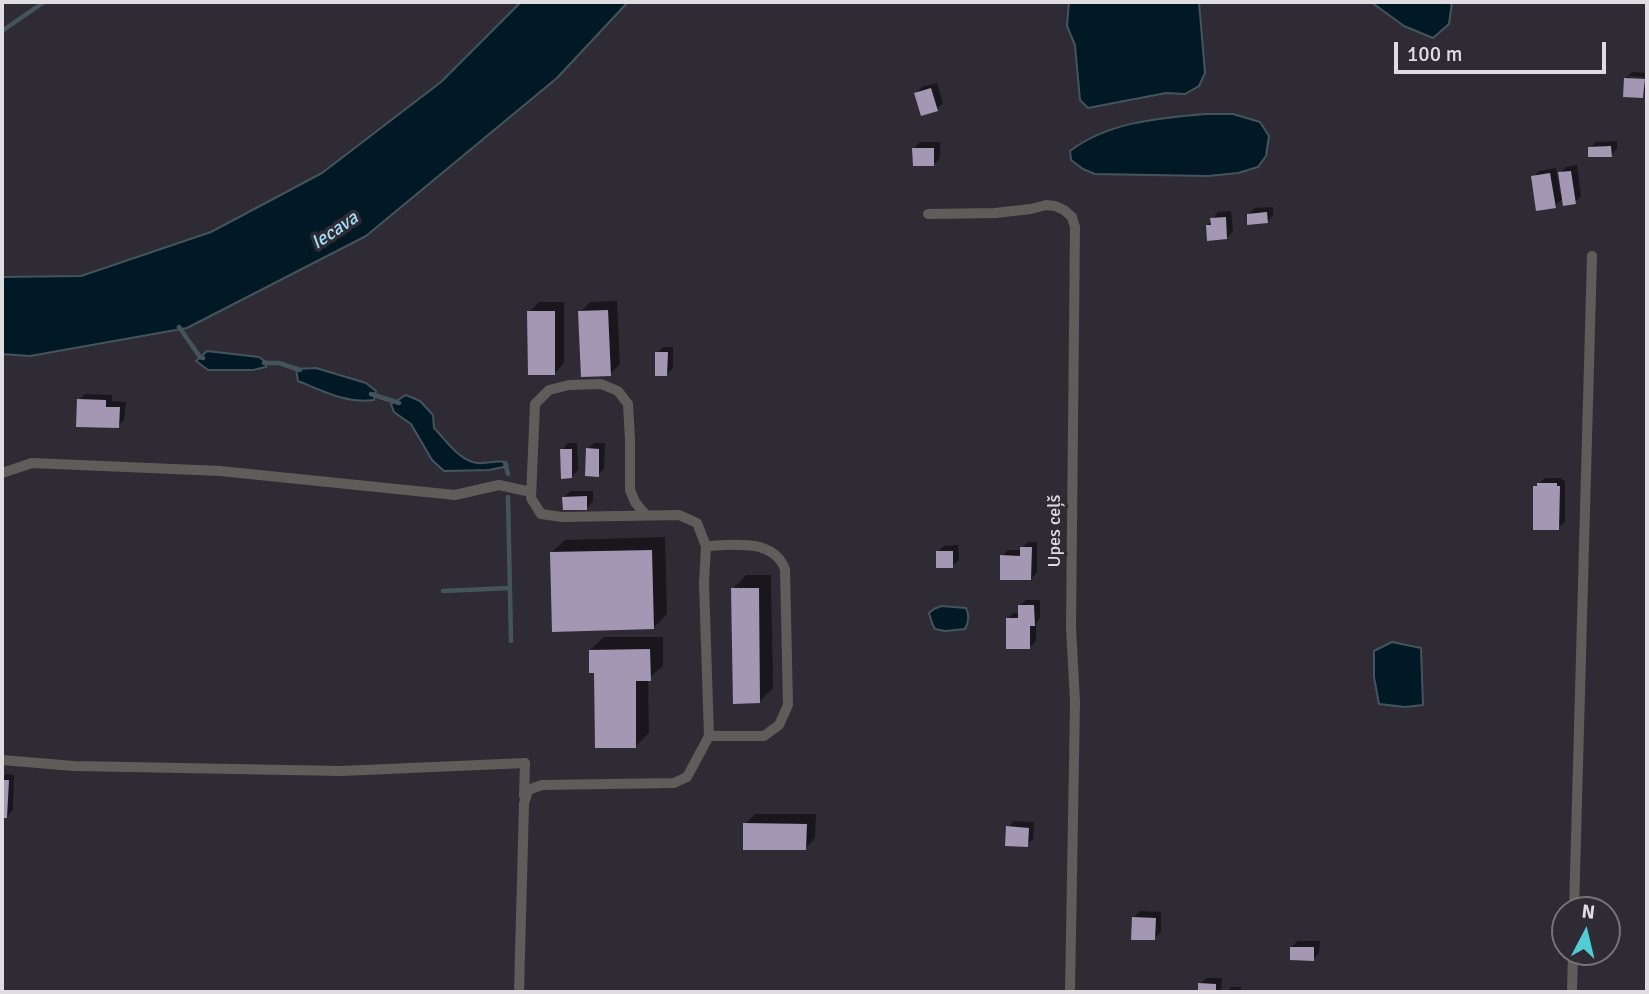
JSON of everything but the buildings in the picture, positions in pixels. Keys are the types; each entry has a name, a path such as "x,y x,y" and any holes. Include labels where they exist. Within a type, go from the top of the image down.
{"street":[{"name":"Upes ceļš","path":"928,214 995,213 1046,205 1064,210 1072,217 1074,227 1071,627 1075,702 1070,992"},
{"path":"1574,896 1592,256"},
{"path":"524,804 528,790 542,785 674,783 687,777 709,736 704,583 706,546 697,523 678,515 562,517 541,514 531,498 535,404 549,390 569,385 601,384 618,391 628,404 630,489 635,502 645,514"},
{"path":"2,473 32,463 220,471 455,495 499,485 531,492"},
{"path":"706,546 754,545 769,550 782,560 785,569 788,691 788,705 779,725 764,736 709,736"},
{"path":"2,760 74,766 341,771 525,763 519,992"},
{"path":"1572,992 1573,966"}],"water":[{"name":"Iecava","path":"521,2 628,2 557,78 366,236 187,328 30,356 2,354 2,277 81,276 211,232 322,173 441,82"},
{"path":"1069,2 1199,2 1205,73 1199,86 1185,94 1166,93 1088,108 1080,100 1075,45 1067,26"},
{"path":"1371,2 1452,2 1449,24 1433,38 1404,26"},
{"path":"1233,114 1260,122 1269,136 1266,156 1258,167 1238,173 1208,176 1095,174 1071,160 1070,151 1085,141 1117,128 1152,120"},
{"path":"207,351 259,357 267,363 266,367 253,370 208,370 196,361"},
{"path":"316,368 366,383 376,391 374,400 345,398 298,381 296,369"},
{"path":"406,395 420,401 433,415 434,428 465,459 478,463 506,462 508,466 489,470 444,471 432,460 411,424 394,412 391,404"},
{"path":"941,606 966,608 968,619 965,629 935,629 929,613"},
{"path":"1392,642 1421,648 1423,705 1405,707 1379,704 1374,677 1374,651"}],"waterway":[{"path":"2,31 44,2"},
{"path":"179,327 203,358"},
{"path":"264,363 279,363 300,370"},
{"path":"371,394 399,403"},
{"path":"505,463 508,474"},
{"path":"508,497 511,641"},
{"path":"443,591 510,588"}]}
